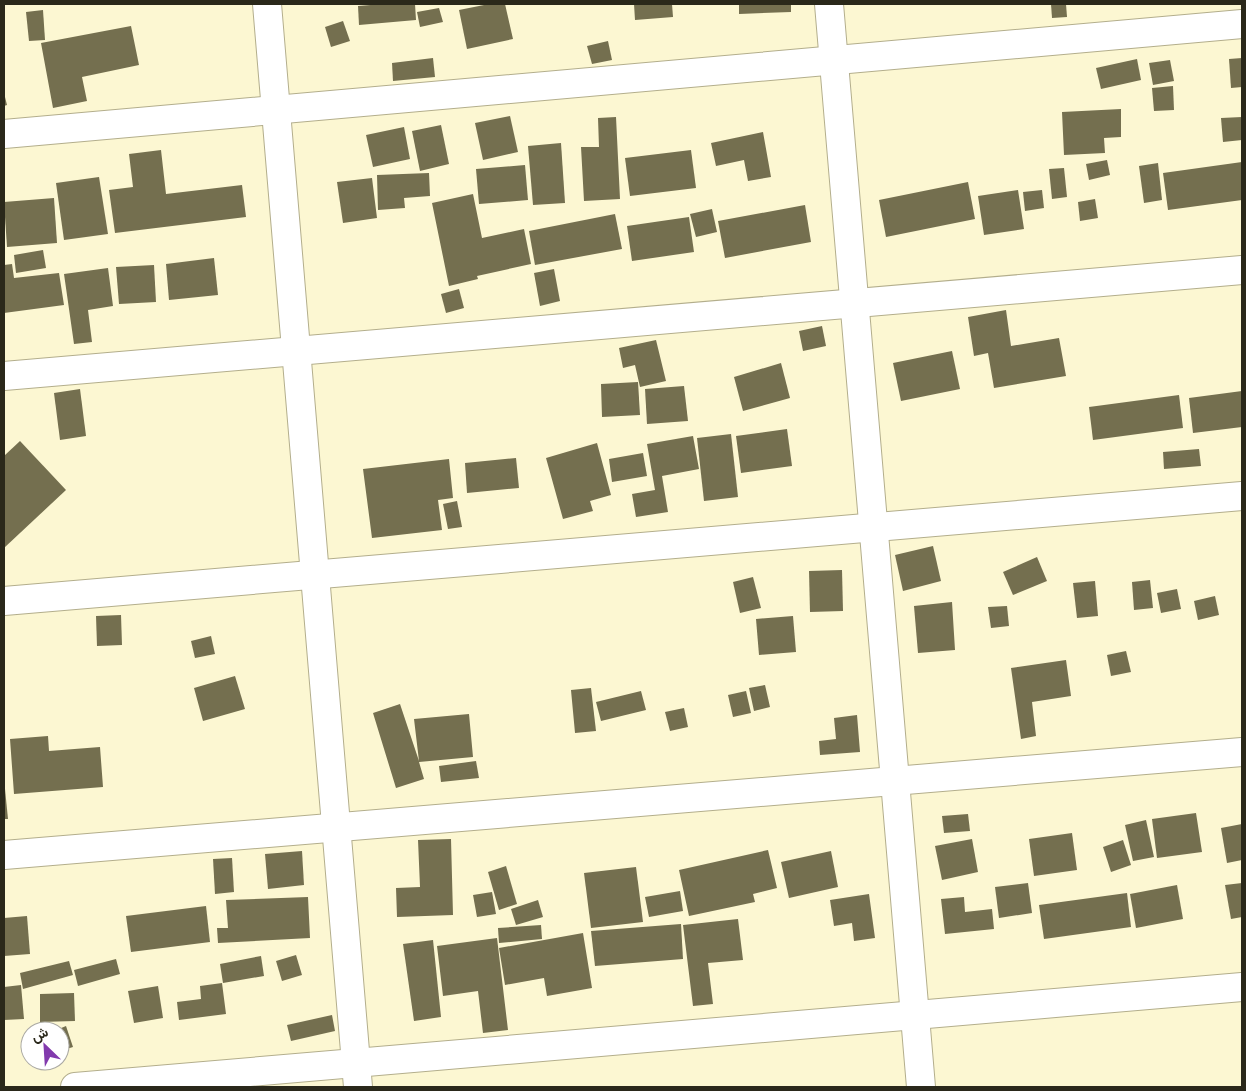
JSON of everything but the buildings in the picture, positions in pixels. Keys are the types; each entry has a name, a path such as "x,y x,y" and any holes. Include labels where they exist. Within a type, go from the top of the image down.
{"street":[{"path":"267,4 357,1075"},
{"path":"829,4 921,1087"},
{"path":"4,134 1242,24"},
{"path":"4,376 1242,270"},
{"path":"4,601 1242,496"},
{"path":"4,855 1242,752"},
{"path":"76,1087 357,1075 915,1016 1242,987"}]}
